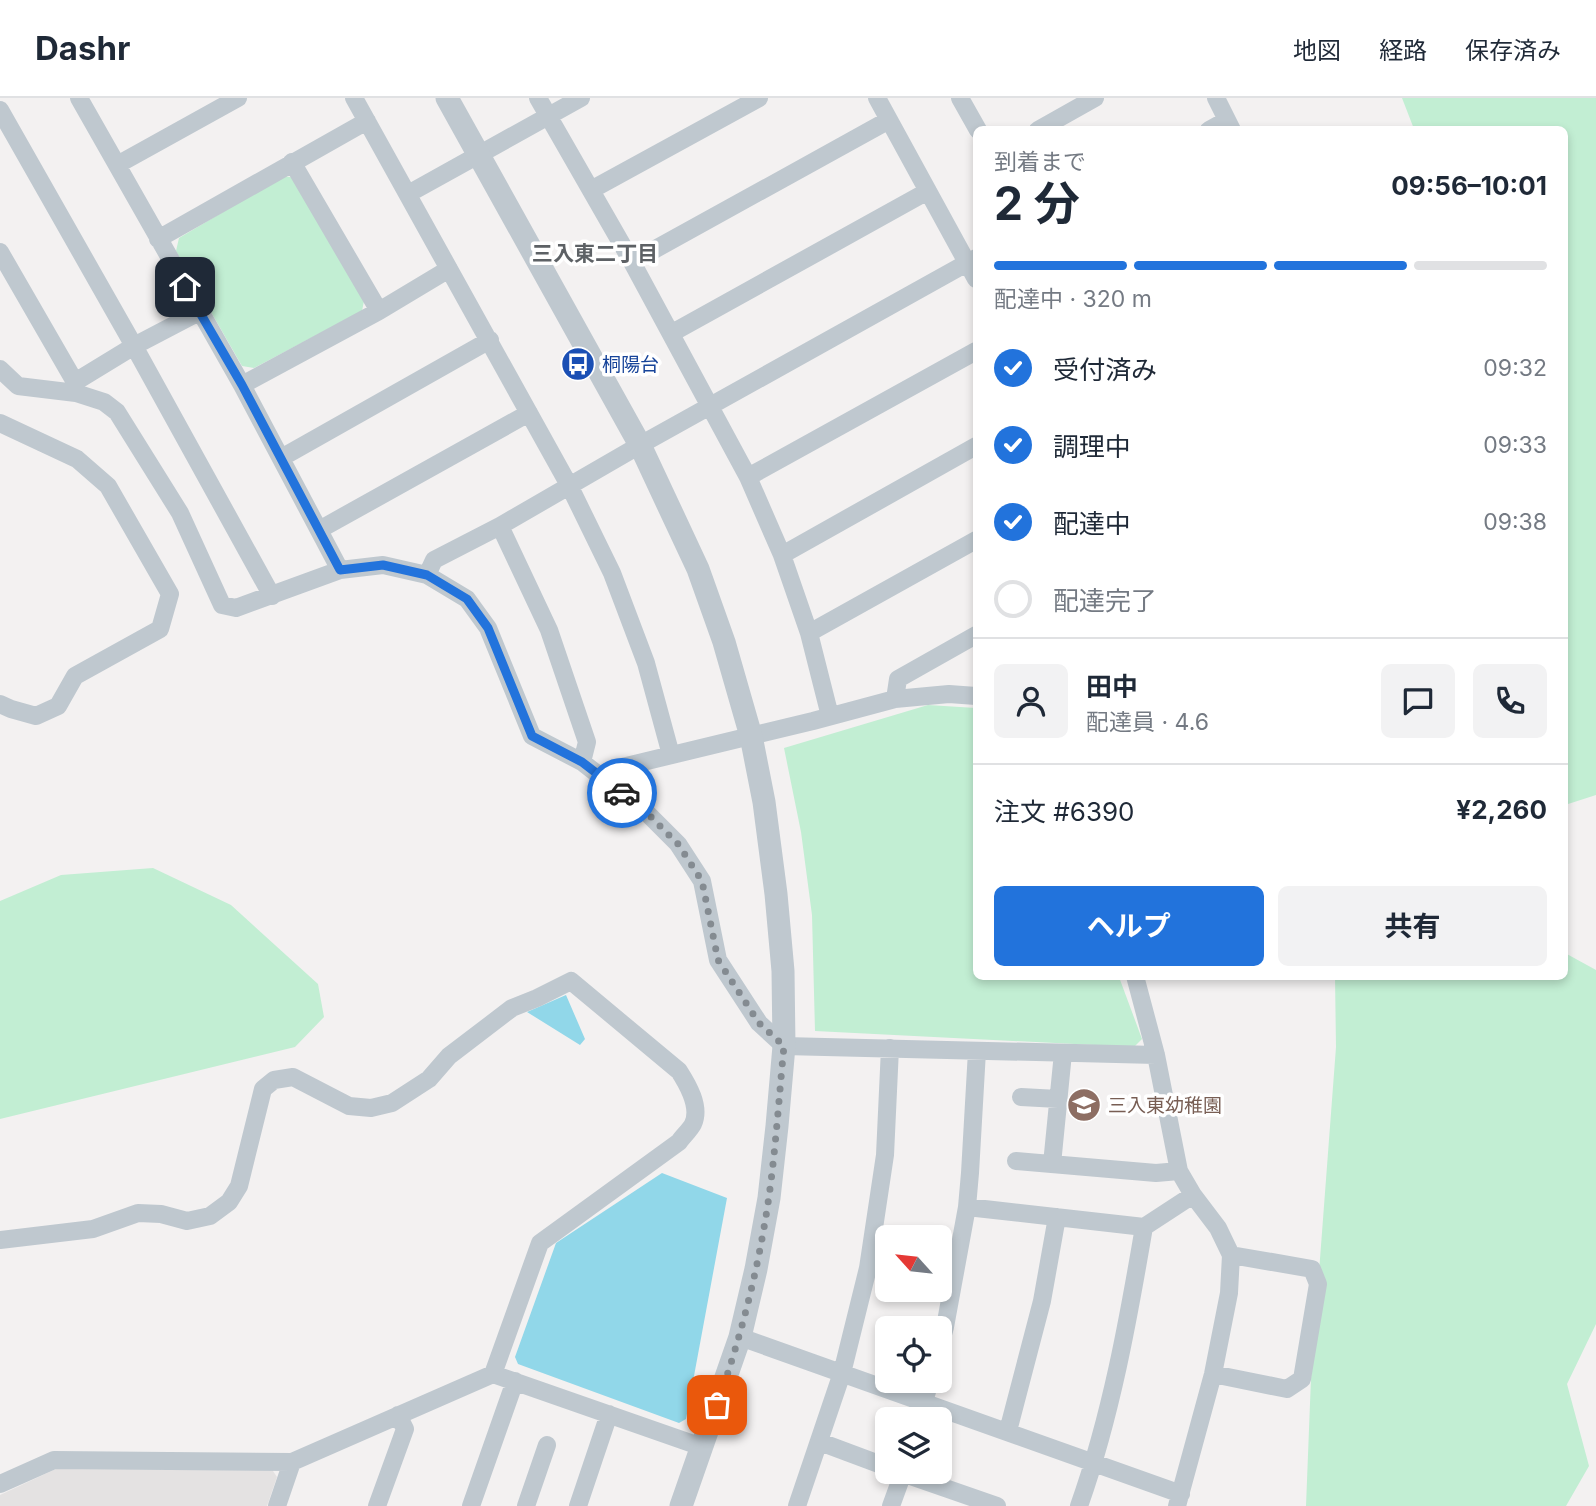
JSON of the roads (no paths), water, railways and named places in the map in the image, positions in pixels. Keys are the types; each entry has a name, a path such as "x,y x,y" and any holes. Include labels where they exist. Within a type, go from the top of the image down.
{"street":[{"path":"79,98 242,385 340,570"},
{"path":"117,165 238,98"},
{"path":"354,98 570,487 612,573 646,663 671,754"},
{"path":"447,98 640,445 698,569 724,642 751,736 764,802 783,971 784,1046 769,1198 740,1337 681,1506"},
{"path":"538,98 672,333 748,477 782,555 809,633 830,716"},
{"path":"408,194 581,98"},
{"path":"592,190 759,98"},
{"path":"427,575 434,560 500,526 972,261 928,191 877,98"},
{"path":"960,98 976,126"},
{"path":"1045,126 1095,98"},
{"path":"1216,98 1229,125"},
{"path":"0,110 272,596"},
{"path":"632,262 889,120"},
{"path":"158,239 366,121"},
{"path":"292,162 379,311"},
{"path":"672,333 928,191"},
{"path":"0,252 75,388"},
{"path":"242,385 379,311 449,269"},
{"path":"75,388 134,346 199,312"},
{"path":"281,458 490,340"},
{"path":"748,477 973,353"},
{"path":"0,369 18,386 75,388 104,402 117,412 180,513 222,605 236,608 340,570 383,565 427,575 467,599 488,628 532,736 582,762 647,813 678,844 702,881 718,960 759,1023 784,1046 1156,1055"},
{"path":"319,530 529,414"},
{"path":"0,423 77,459 108,486 170,594 160,629 75,676 58,706 36,716 0,704"},
{"path":"782,555 973,448"},
{"path":"500,526 549,630 587,742 582,762"},
{"path":"809,633 973,542"},
{"path":"895,699 898,679 973,637"},
{"path":"607,781 618,768 895,699 949,694 973,696"},
{"path":"740,1337 1094,1463 1179,1500 1213,1374 1229,1293 1231,1255 1218,1228 1179,1171 1156,1055 1136,980"},
{"path":"0,1240 93,1229 138,1213 161,1214 187,1221 209,1216 229,1202 239,1186 262,1089 274,1080 293,1077 349,1106 371,1108 392,1103 429,1079 449,1056 512,1008 571,981 679,1071 689,1086 695,1109 694,1123 679,1142 540,1244 493,1374"},
{"path":"797,1506 842,1373 868,1268 885,1155 890,1048"},
{"path":"947,1316 967,1207 977,1051"},
{"path":"1052,1164 1063,1053"},
{"path":"1021,1097 1058,1099"},
{"path":"1016,1161 1156,1173 1179,1171"},
{"path":"967,1207 1144,1227 1193,1195"},
{"path":"1008,1432 1042,1301 1057,1217"},
{"path":"1079,1506 1094,1463 1129,1314 1144,1227"},
{"path":"1213,1374 1287,1389 1302,1379 1318,1284 1312,1269 1231,1255"},
{"path":"0,1484 54,1460 292,1462 493,1374 702,1447"},
{"path":"471,1506 515,1381"},
{"path":"924,1402 927,1393"},
{"path":"578,1506 609,1414"},
{"path":"377,1506 405,1429 398,1415"},
{"path":"820,1441 875,1463"},
{"path":"526,1506 547,1445"},
{"path":"277,1506 292,1462"},
{"path":"891,1506 894,1484"},
{"path":"932,1484 989,1505"}],"water":[{"path":"566,995 585,1039 580,1045 527,1012"},
{"path":"662,1173 727,1198 686,1419 679,1423 518,1364 515,1357 556,1243"}],"place":[{"name":"桐陽台","path":"578,364"},
{"name":"三入東幼稚園","path":"1084,1105"}],"district":[{"name":"三入東二丁目","path":"595,254"}]}
